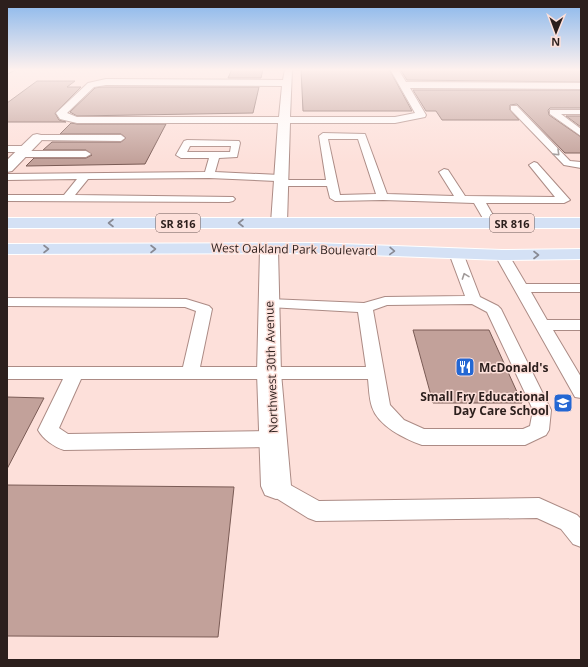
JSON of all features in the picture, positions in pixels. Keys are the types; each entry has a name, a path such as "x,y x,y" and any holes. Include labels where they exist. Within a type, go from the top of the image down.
{"main road":[{"name":"West Oakland Park Boulevard","path":"7,223 581,223"},
{"path":"217,249 243,236 263,232 279,223"},
{"path":"269,249 299,236 334,230 350,223"},
{"name":"West Oakland Park Boulevard","path":"7,249 269,249 502,255 581,254"}],"street":[{"path":"74,100 61,113 64,117 78,120 284,120 409,118 421,114 412,100"},
{"path":"279,223 280,180 286,100"},
{"path":"7,168 37,138"},
{"name":"Northwest 30th Avenue","path":"269,249 269,373 276,486"}],"lane":[{"path":"514,108 567,162 581,165"},
{"path":"538,134 549,118 581,112"},
{"path":"549,118 581,133"},
{"path":"383,197 362,136 324,136 335,198 383,197 462,200 564,200 534,165"},
{"path":"37,138 122,138"},
{"path":"187,143 236,143 234,155 215,155 195,155 181,155 187,143"},
{"path":"7,149 86,154"},
{"path":"209,175 215,155"},
{"path":"444,172 462,200"},
{"path":"7,177 209,175 332,183"},
{"path":"67,198 85,176"},
{"path":"8,198 229,199"},
{"path":"478,200 492,224"},
{"path":"456,253 474,300"},
{"path":"502,255 581,392"},
{"path":"521,288 581,288"},
{"path":"269,303 365,308 385,301 474,300 493,309 542,410 539,430 525,437 422,437 396,426 381,407 365,308"},
{"path":"7,302 186,303 204,309 190,373"},
{"path":"542,325 581,325"},
{"path":"7,373 376,373"},
{"path":"75,373 48,430 64,442 273,439"},
{"path":"276,486 316,511 539,508 569,522 581,536"}],"building":[{"path":"11,100 68,100 55,113 59,120 66,122 7,122 7,103"},
{"path":"82,100 256,100 253,113 77,116 70,112"},
{"path":"302,100 406,100 412,111 303,111"},
{"path":"419,100 581,100 581,108 550,108 548,110 549,115 581,137 581,153 565,153 517,104 510,105 510,110 519,120 442,120 436,111 426,111"},
{"path":"566,116 581,116 581,127"},
{"path":"71,123 166,124 145,164 26,166 34,158 86,158 92,155 86,150 43,150 52,142 121,142 126,138 121,134 60,134"},
{"name":"McDonald's","path":"413,330 489,330 522,403 433,403"},
{"path":"7,397 44,398 7,469"},
{"path":"7,485 234,487 218,637 7,636"}],"place":[{"name":"McDonald's","path":"465,367"},
{"name":"Small Fry Educational Day Care School","path":"563,403"}]}
